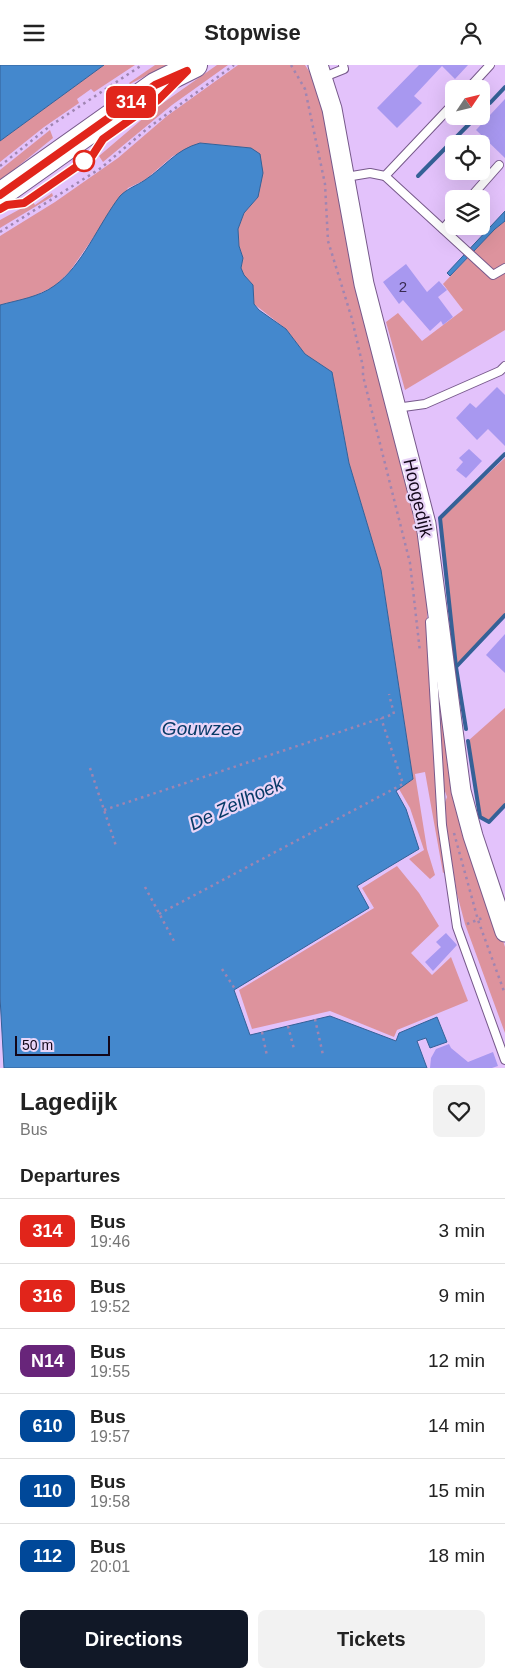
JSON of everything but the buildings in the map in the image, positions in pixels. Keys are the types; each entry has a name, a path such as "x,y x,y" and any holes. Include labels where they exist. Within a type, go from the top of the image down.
{"main road":[{"path":"2,203 103,139 158,100 191,68"},
{"path":"2,203 155,85 191,68"}],"street":[{"name":"Hoogedijk","path":"321,71 346,177 364,284 426,524 461,791 473,837 505,932"}],"lane":[{"path":"321,71 344,69 343,65"},
{"path":"476,80 490,65"},
{"path":"385,175 445,112"},
{"path":"477,190 499,165"},
{"path":"346,177 370,173 385,175 493,275 505,268"},
{"path":"442,229 445,226"},
{"path":"396,408 425,404 500,371 505,366"},
{"path":"435,588 430,613 440,795 457,927 505,1060"}],"path":[{"path":"0,166 50,127 142,65"},
{"path":"0,232 101,168 148,128 234,65"},
{"path":"291,65 305,89 325,183 328,241 352,319 363,367 363,377 410,563 422,661"},
{"path":"50,127 55,133"},
{"path":"104,810 394,714 389,694"},
{"path":"159,914 403,784 381,719"},
{"path":"90,768 116,846"},
{"path":"454,830 478,919 505,993"},
{"path":"145,887 174,941"},
{"path":"465,924 498,913"},
{"path":"222,969 235,989"},
{"path":"315,1019 323,1055"},
{"path":"288,1025 294,1049"},
{"path":"262,1032 267,1056"}],"shaded area":[{"path":"104,65 135,65 94,92 91,89 77,99 79,103 44,127 0,162 0,141"},
{"path":"155,65 167,65 129,83"},
{"path":"217,65 228,65 172,105 103,162 99,156 153,110"},
{"path":"238,65 305,65 317,83 410,482 428,578 427,615 446,871 443,873 425,772 415,774 427,849 435,875 430,879 409,859 424,850 410,808 399,789 413,779 381,570 349,463 332,372 305,354 286,329 254,304 253,285 244,275 241,268 243,258 239,246 238,229 244,213 258,197 251,148 200,143 173,156 145,180 128,188 70,271 55,286 30,298 0,305 0,236 55,202 118,158 167,116"},
{"path":"50,130 53,138 0,181 0,170"},
{"path":"52,193 53,196 0,228 0,220 33,202 35,205"},
{"path":"505,221 505,330 405,390 386,322 398,313 422,341 463,310 443,284 495,229"},
{"path":"505,458 505,615 456,667 440,518"},
{"path":"440,692 456,794 505,947 505,1033 465,924 457,894 443,808 447,797 441,780"},
{"path":"505,708 505,805 489,822 480,817 468,741"},
{"path":"397,866 419,893 439,926 411,953 432,975 451,957 468,1001 397,1030 394,1037 330,1011 252,1029 239,990 374,908 362,888"}],"water":[{"path":"0,65 104,65 0,141"},
{"name":"Gouwzee","path":"200,143 251,148 260,154 263,173 258,197 244,213 238,229 239,246 243,258 241,268 244,275 253,285 254,304 259,310 286,329 305,354 332,372 349,463 381,570 413,779 396,791 406,809 419,849 357,886 369,908 234,990 250,1035 330,1016 396,1041 399,1033 437,1017 447,1042 430,1048 426,1038 417,1041 427,1068 4,1068 0,997 0,305 35,296 48,290 64,278 82,256 120,196 152,175 177,154"},
{"path":"505,211 505,221 490,234 490,227"},
{"path":"483,235 489,235 450,276 447,273"}],"waterway":[{"path":"490,103 505,87"},
{"path":"418,176 468,125"},
{"path":"466,729 456,667 440,518 505,454"},
{"path":"456,667 505,615"},
{"path":"468,741 480,817 489,822 505,805"}],"bus line":[{"name":"314","path":"0,195 155,85 187,71 158,100 103,139 92,156 24,203 7,205 0,209"}],"water label":[{"name":"De Zeilhoek","path":"236,803"}]}
